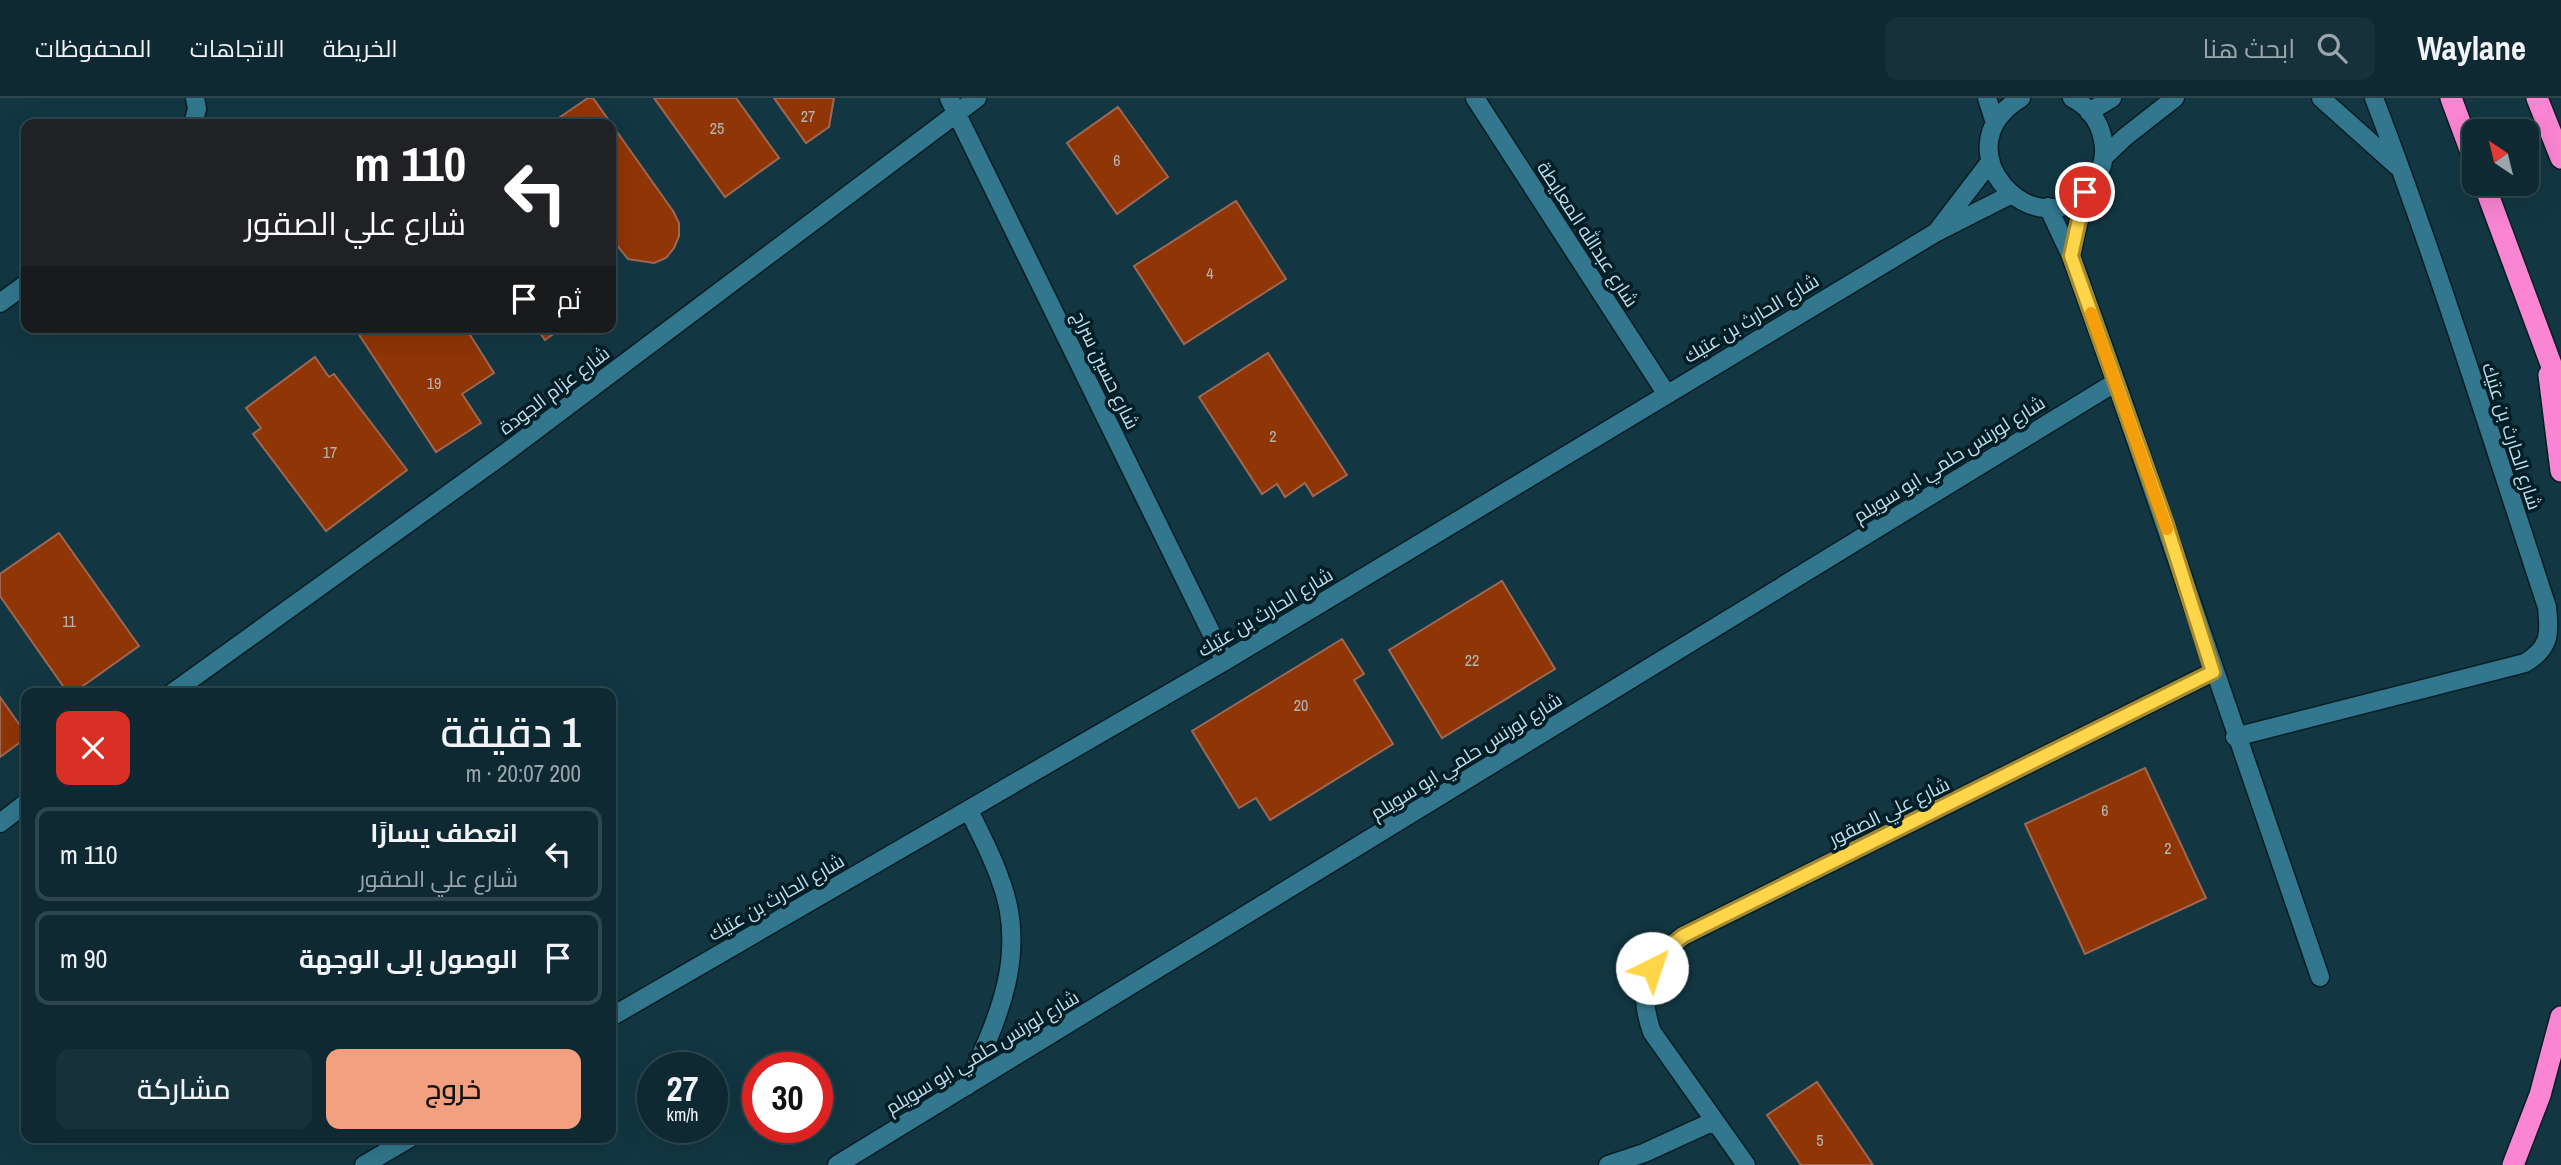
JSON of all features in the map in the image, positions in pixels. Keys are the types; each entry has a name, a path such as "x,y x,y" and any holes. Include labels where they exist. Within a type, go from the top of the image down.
{"highway":[{"path":"2451,98 2462,128"},
{"path":"2537,98 2561,158"},
{"path":"2489,196 2561,391"},
{"path":"2545,345 2561,471"},
{"path":"2512,1165 2540,1095 2561,1017"}],"street":[{"path":"194,119 197,109 195,98"},
{"name":"شارع عزام الجودة","path":"179,688 508,451 953,105 977,98"},
{"name":"شارع عبدالله المعايطة","path":"1475,98 1667,393"},
{"path":"1987,98 1995,123"},
{"path":"2021,98 2007,106 1995,123 1989,142 1990,162 1997,180 2010,195 2028,205 2048,207 2068,203 2085,192 2098,177 2104,158 2103,137 2089,111 2072,98"},
{"path":"2089,111 2112,98"},
{"path":"2104,158 2125,136 2175,98"},
{"name":"شارع الحارث بن عتيك","path":"2321,98 2401,169"},
{"name":"شارع الحارث بن عتيك","path":"2235,737 2525,663 2539,655 2550,633 2543,594 2401,169 2374,98"},
{"name":"شارع حسين سراج","path":"953,105 1225,661"},
{"name":"شارع الحارث بن عتيك","path":"1936,233 1990,162"},
{"path":"2071,256 2085,192"},
{"name":"شارع الحارث بن عتيك","path":"616,1014 1225,661 1936,233 2010,195"},
{"path":"2048,207 2071,256 2116,382 2235,737 2320,977"},
{"path":"0,303 21,288"},
{"name":"شارع لورنس حلمي ابو سويلم","path":"837,1165 2116,382"},
{"name":"شارع علي الصقور","path":"1714,1121 1652,1032 1644,1009 1645,988 1661,953 1683,936 2213,672"},
{"path":"0,823 21,807"},
{"path":"967,1086 998,1019 1010,978 1010,920 1001,880 969,810"},
{"path":"1608,1165 1644,1153 1714,1121 1746,1165"},
{"path":"364,1165 401,1143"}],"building":[{"path":"588,98 593,98 608,119 557,119"},
{"path":"654,98 736,98 779,158 725,197"},
{"path":"774,98 834,98 829,127 806,143"},
{"path":"1118,107 1168,177 1117,214 1067,143"},
{"path":"616,130 679,223 679,236 666,258 654,263 628,259 616,244"},
{"path":"1236,201 1286,279 1184,344 1134,266"},
{"path":"358,333 469,333 494,373 462,394 481,423 436,452"},
{"path":"540,333 555,333 545,340"},
{"path":"1268,353 1347,475 1313,496 1305,483 1285,497 1277,484 1262,494 1199,397"},
{"path":"315,357 329,377 334,374 407,470 326,531 253,434 261,428 246,408"},
{"path":"59,533 139,646 80,688 64,688 0,596 0,574"},
{"path":"1502,581 1555,669 1442,738 1389,650"},
{"path":"1342,639 1364,674 1354,680 1393,744 1270,820 1256,798 1239,808 1192,731"},
{"path":"0,697 21,727 21,742 0,757"},
{"path":"2145,768 2206,898 2085,954 2025,824"},
{"path":"1817,1082 1873,1165 1801,1165 1767,1115"}],"slow traffic":[{"path":"2091,313 2167,529"}],"route":[{"path":"1652,968 1661,953 1683,936 2213,672 2166,524 2071,256 2085,192"}]}
